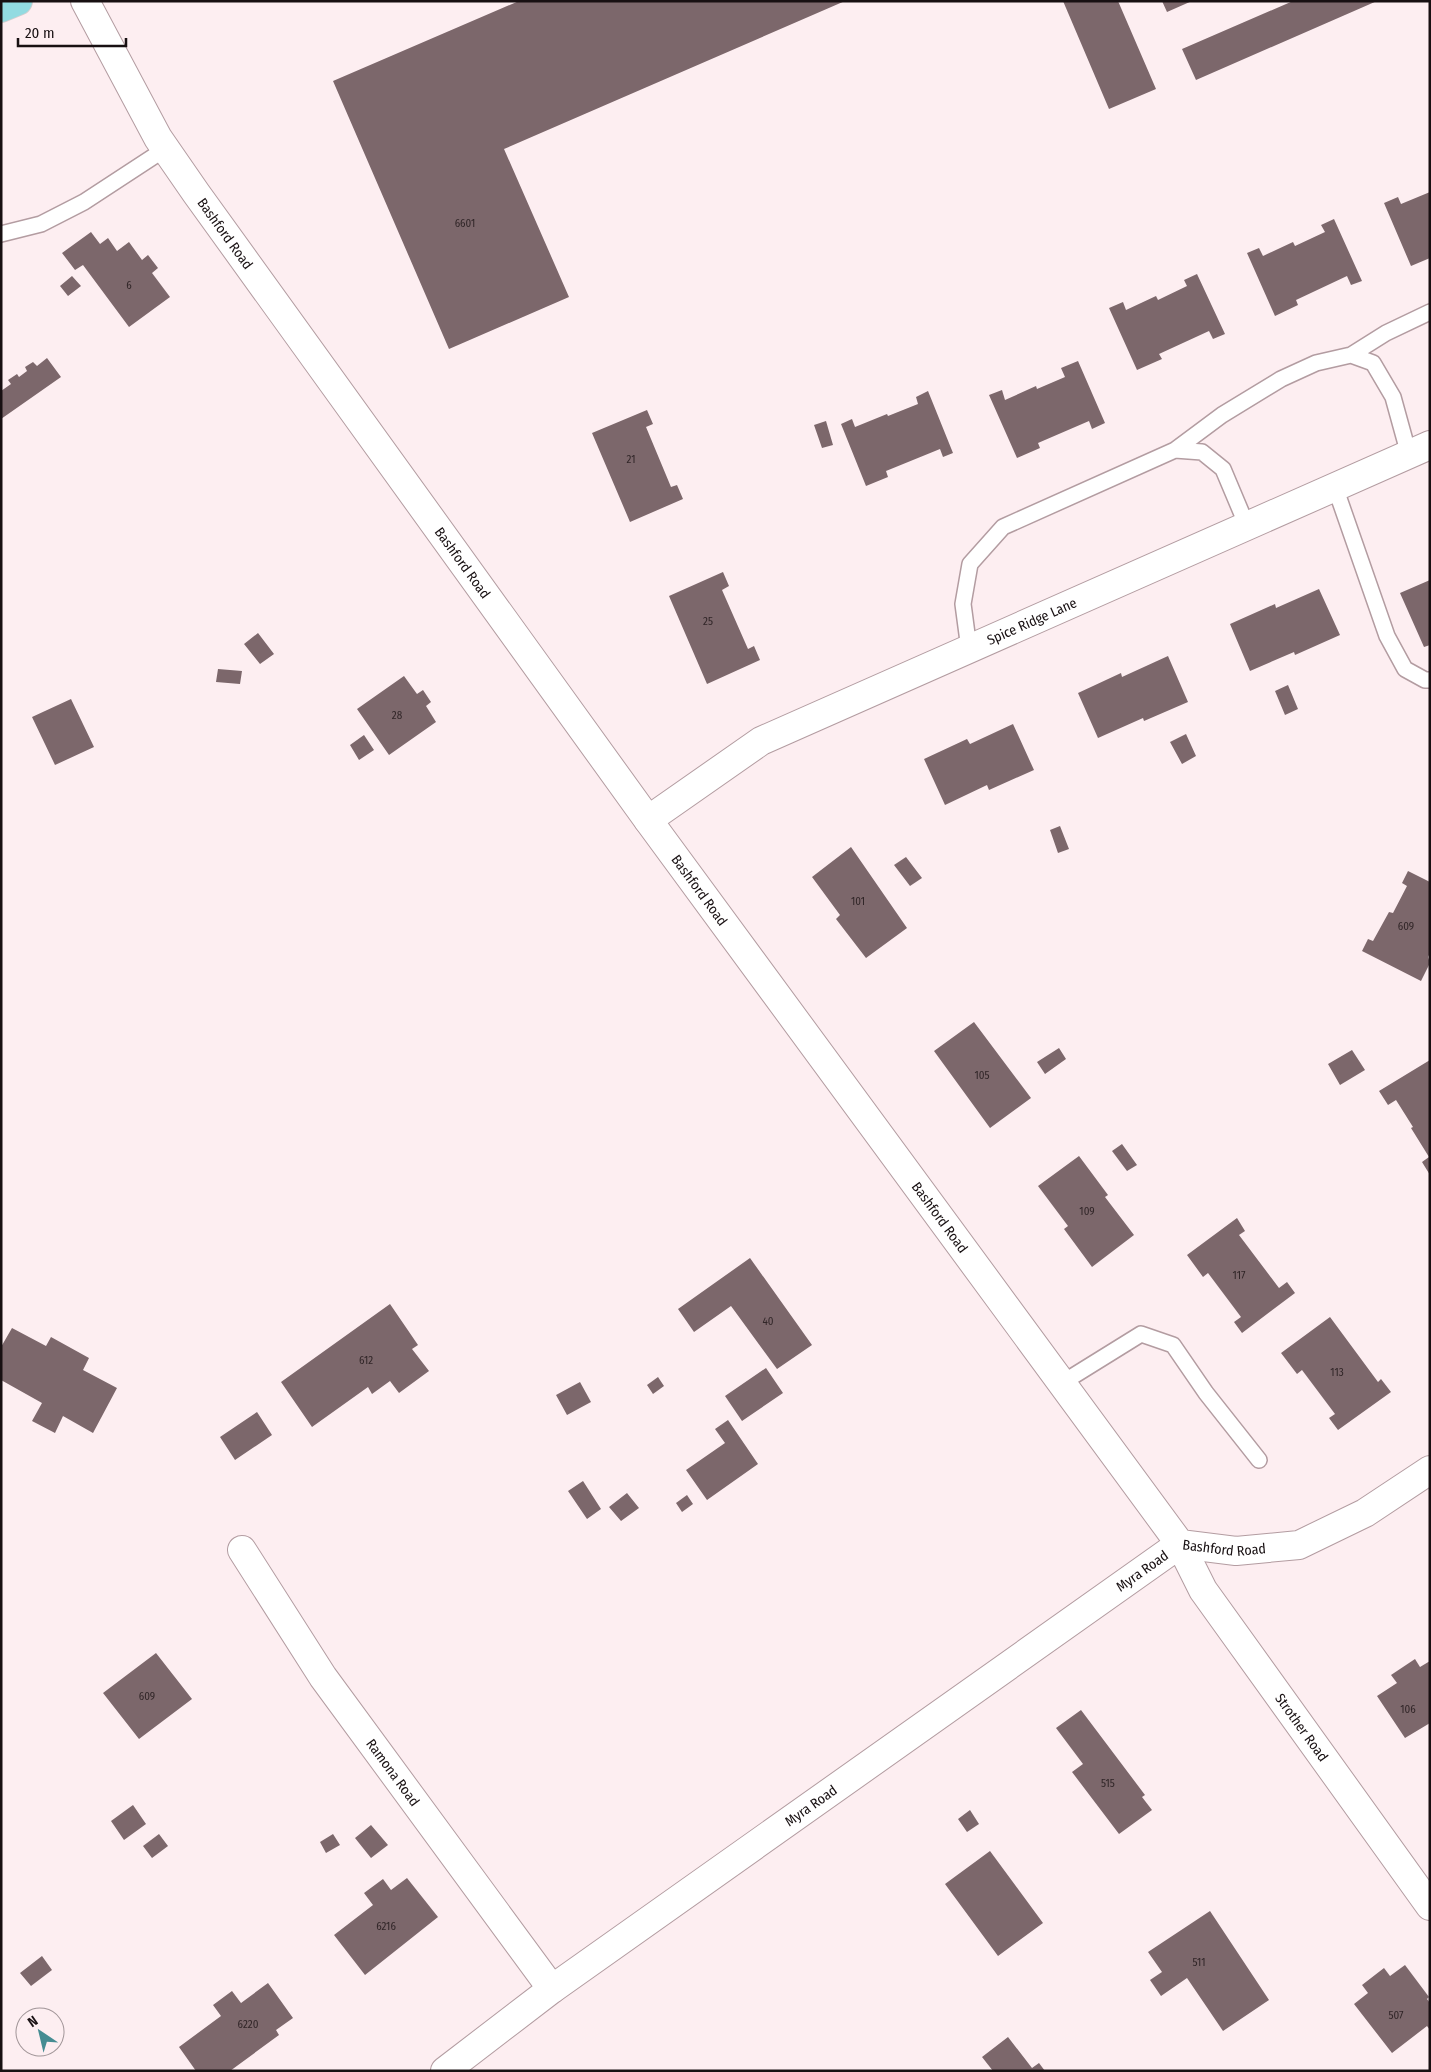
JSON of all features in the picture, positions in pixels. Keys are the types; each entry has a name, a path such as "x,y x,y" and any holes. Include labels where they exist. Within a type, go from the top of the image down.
{"main road":[{"path":"1,8 18,1"}],"street":[{"name":"Bashford Road","path":"85,1 165,149 648,820 1180,1544 1236,1551 1299,1545 1365,1513 1430,1470"},
{"name":"Spice Ridge Lane","path":"648,820 761,741 1420,450"},
{"name":"Strother Road","path":"1180,1544 1202,1590 1430,1906"},
{"name":"Myra Road","path":"445,2071 552,1989 1180,1544"},
{"name":"Ramona Road","path":"242,1550 323,1677 552,1989"}],"lane":[{"path":"1,234 41,224 84,202 165,149"},
{"path":"969,649 963,604 970,564 1003,527 1175,450 1222,415 1281,379 1316,363 1351,355 1386,333 1430,312"},
{"path":"1351,355 1373,363 1420,450"},
{"path":"1175,450 1202,452 1223,469 1248,526"},
{"path":"1335,487 1387,636 1405,669 1425,680 1430,680"},
{"path":"1062,1383 1141,1334 1173,1345 1206,1393 1259,1460"}],"building":[{"path":"519,1 845,1 504,149 569,297 449,349 333,81"},
{"path":"1063,1 1118,1 1156,89 1109,109"},
{"path":"1162,1 1192,1 1167,12"},
{"path":"1293,1 1377,1 1196,80 1182,49"},
{"path":"1430,192 1430,258 1411,266 1384,203 1398,197 1401,204"},
{"path":"1334,219 1362,281 1351,285 1347,276 1296,300 1298,305 1275,316 1247,253 1259,248 1263,256 1293,242 1295,246 1325,232 1321,225"},
{"path":"91,232 100,244 108,238 117,251 129,242 142,260 148,255 158,268 152,273 170,297 129,327 83,265 75,270 62,253"},
{"path":"1197,274 1225,334 1213,339 1209,331 1159,354 1162,359 1137,370 1109,308 1123,302 1126,310 1156,296 1158,300 1187,286 1184,280"},
{"path":"72,276 81,286 68,296 60,286"},
{"path":"47,358 61,377 1,419 1,391 11,384 8,380 17,374 19,377 27,371 25,367 33,362 37,366"},
{"path":"1078,361 1105,423 1092,429 1089,421 1038,443 1040,448 1017,458 989,395 1002,390 1005,400 1036,386 1037,389 1065,377 1061,368"},
{"path":"928,391 953,453 943,457 940,449 886,471 888,477 866,486 841,424 852,419 855,427 887,414 888,416 918,404 916,397"},
{"path":"647,410 653,424 646,427 671,487 677,485 683,499 630,522 592,433"},
{"path":"826,421 833,445 822,448 814,425"},
{"path":"723,572 729,586 722,590 748,649 754,646 760,660 707,684 669,596"},
{"path":"1430,580 1430,645 1424,647 1400,593"},
{"path":"1319,589 1340,635 1295,655 1294,652 1250,671 1230,624 1275,604 1276,608"},
{"path":"258,633 274,654 260,664 244,644"},
{"path":"1168,656 1188,702 1144,721 1143,718 1098,738 1078,693 1121,673 1122,677"},
{"path":"218,669 242,671 240,684 216,682"},
{"path":"404,676 417,694 423,690 431,702 426,706 436,722 389,755 357,709"},
{"path":"1288,685 1298,709 1285,715 1275,691"},
{"path":"71,699 94,747 55,765 32,717"},
{"path":"1013,724 1034,770 989,790 987,785 945,805 924,759 967,739 970,744"},
{"path":"1186,734 1196,756 1182,764 1170,742"},
{"path":"364,735 374,750 359,760 350,745"},
{"path":"1060,826 1069,849 1058,853 1050,830"},
{"path":"851,847 907,928 866,958 836,919 840,915 812,877"},
{"path":"906,857 922,878 910,886 894,865"},
{"path":"1408,871 1430,882 1430,953 1428,957 1430,963 1421,981 1362,951 1368,939 1373,941 1389,912 1393,913 1407,886 1402,883"},
{"path":"974,1022 1031,1098 990,1128 934,1051"},
{"path":"1059,1048 1066,1059 1045,1074 1037,1062"},
{"path":"1352,1050 1365,1070 1340,1085 1328,1064"},
{"path":"1430,1060 1430,1175 1422,1162 1429,1157 1411,1128 1413,1127 1396,1100 1388,1105 1379,1091"},
{"path":"1122,1144 1137,1165 1127,1171 1112,1151"},
{"path":"1079,1156 1108,1195 1105,1197 1134,1235 1092,1267 1064,1229 1068,1226 1038,1186"},
{"path":"1237,1218 1245,1231 1239,1235 1279,1288 1287,1282 1295,1293 1242,1333 1234,1322 1241,1317 1208,1273 1203,1277 1187,1255"},
{"path":"750,1258 812,1345 777,1369 731,1306 694,1332 678,1309"},
{"path":"390,1304 418,1345 412,1349 429,1371 399,1393 390,1381 372,1394 368,1387 312,1427 281,1382"},
{"path":"1330,1317 1378,1382 1381,1379 1391,1392 1338,1430 1329,1418 1335,1414 1302,1370 1297,1374 1281,1353"},
{"path":"12,1328 46,1346 51,1337 89,1358 83,1370 117,1388 93,1433 63,1416 55,1433 32,1421 42,1403 1,1380 1,1347"},
{"path":"766,1368 783,1393 742,1421 725,1396"},
{"path":"658,1377 664,1386 653,1394 647,1385"},
{"path":"580,1382 591,1402 567,1415 556,1395"},
{"path":"257,1412 272,1435 235,1460 220,1437"},
{"path":"728,1420 758,1464 707,1500 686,1470 725,1443 715,1429"},
{"path":"583,1481 601,1509 587,1519 568,1491"},
{"path":"627,1493 639,1508 621,1521 609,1507"},
{"path":"687,1495 693,1504 682,1512 676,1503"},
{"path":"156,1653 192,1699 139,1739 103,1693"},
{"path":"1415,1659 1420,1667 1430,1661 1430,1723 1405,1738 1377,1696 1397,1683 1391,1675"},
{"path":"1081,1710 1145,1795 1142,1797 1152,1810 1119,1834 1072,1772 1083,1764 1056,1728"},
{"path":"133,1805 146,1824 124,1840 111,1821"},
{"path":"970,1810 979,1824 967,1832 958,1819"},
{"path":"371,1825 388,1845 371,1858 355,1838"},
{"path":"159,1834 168,1846 152,1858 143,1846"},
{"path":"333,1834 340,1845 326,1853 320,1842"},
{"path":"990,1851 1043,1923 998,1956 945,1884"},
{"path":"407,1878 438,1917 365,1975 334,1935 373,1905 364,1893 383,1879 391,1890"},
{"path":"1210,1911 1269,2000 1223,2031 1187,1978 1161,1996 1150,1980 1162,1972 1148,1952"},
{"path":"42,1956 52,1970 31,1986 20,1973"},
{"path":"1405,1965 1429,1997 1427,1999 1430,2003 1430,2030 1427,2026 1392,2053 1354,2004 1368,1993 1362,1985 1384,1968 1390,1976"},
{"path":"268,1983 293,2018 276,2030 279,2035 230,2071 196,2071 179,2047 221,2016 213,2005 232,1991 241,2003"},
{"path":"1008,2037 1032,2068 1039,2063 1045,2071 993,2071 982,2057"}]}
